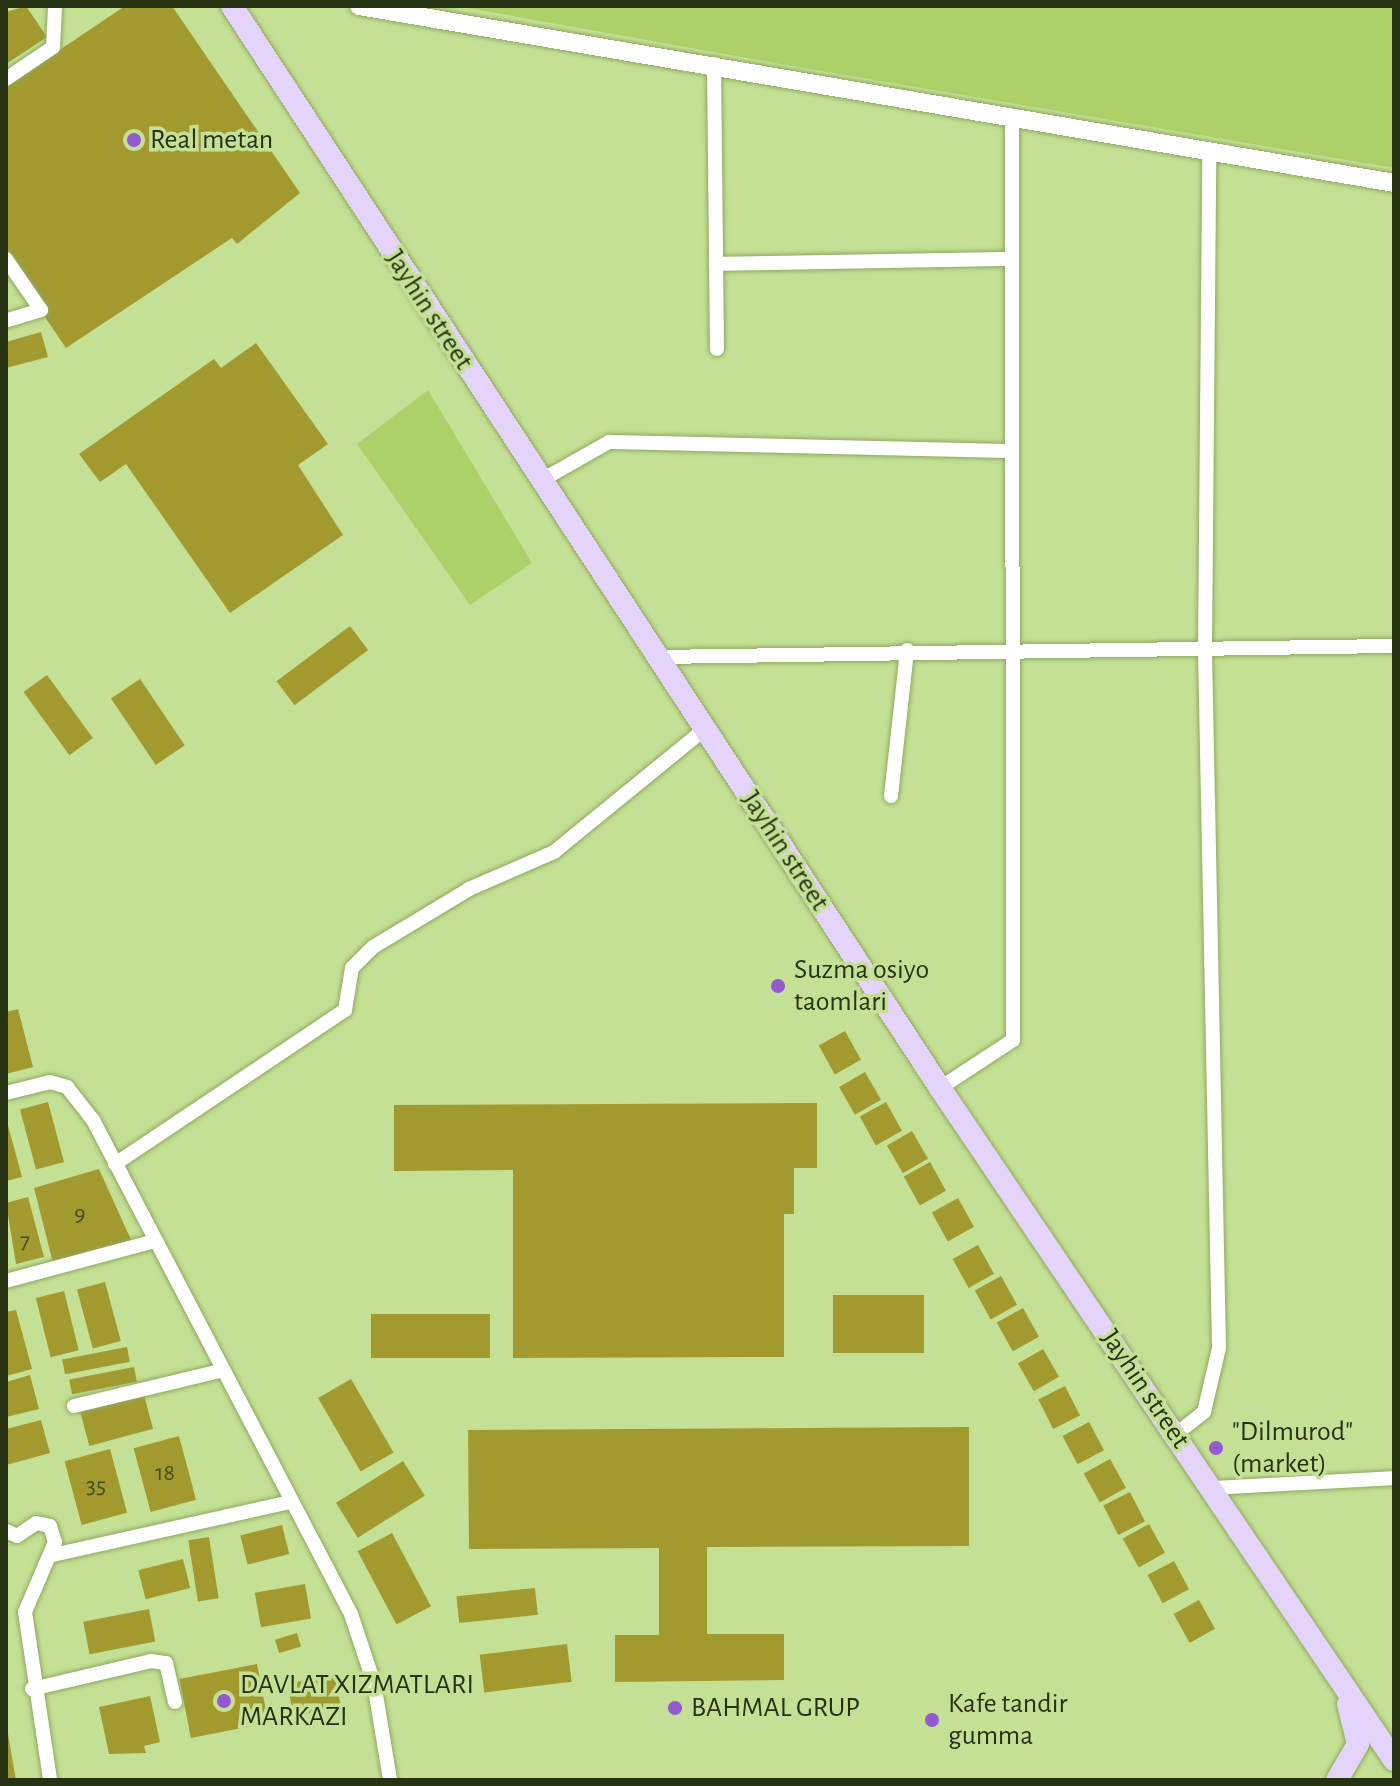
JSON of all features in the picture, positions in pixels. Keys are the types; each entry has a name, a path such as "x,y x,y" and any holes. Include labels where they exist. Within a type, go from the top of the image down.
{"main road":[{"name":"Jayhin street","path":"232,6 940,1088 1394,1760"},
{"path":"1346,1691 1394,1731"},
{"path":"1337,1780 1358,1744 1346,1691"}],"street":[{"path":"6,79 53,47 55,6"},
{"path":"359,6 714,64 1394,183"},
{"path":"714,64 717,349"},
{"path":"940,1088 1013,1040 1012,116"},
{"path":"1176,1434 1204,1412 1219,1348 1205,648 1209,151"},
{"path":"6,259 41,310 6,321"},
{"path":"716,264 1012,259"},
{"path":"542,480 609,442 1012,451"},
{"path":"658,657 907,650 1394,646"},
{"path":"891,796 907,650"},
{"path":"115,1164 345,1010 352,968 373,947 469,889 554,852 705,729"},
{"path":"6,1093 50,1082 67,1087 115,1164 152,1242 351,1614 374,1683 390,1780"},
{"path":"6,1281 152,1242"},
{"path":"74,1406 220,1371"},
{"path":"1212,1488 1394,1478"},
{"path":"53,1555 290,1502"},
{"path":"6,1531 17,1536 36,1523 50,1526 53,1555 25,1612 32,1689 50,1780"},
{"path":"32,1689 151,1661 166,1663 175,1702"}],"green space":[{"path":"457,6 1394,6 1394,168 792,66"},
{"path":"428,390 532,563 470,605 357,444"}],"building":[{"path":"26,6 47,37 6,64 6,12"},
{"name":"Real metan","path":"125,6 172,6 300,193 237,244 232,238 66,348 6,260 6,86"},
{"path":"41,332 48,357 6,368 6,342"},
{"path":"256,343 328,444 298,465 343,535 230,613 126,464 100,482 79,454 214,359 221,368"},
{"path":"350,626 368,650 295,705 277,681"},
{"path":"47,675 93,738 69,755 24,692"},
{"path":"140,679 185,745 156,765 111,699"},
{"path":"18,1009 33,1067 6,1074 6,1012"},
{"path":"845,1031 861,1060 835,1074 819,1046"},
{"path":"865,1072 881,1100 855,1115 839,1087"},
{"path":"48,1102 64,1162 36,1169 20,1110"},
{"path":"886,1102 902,1131 876,1145 860,1117"},
{"path":"817,1103 817,1168 794,1168 794,1214 784,1214 784,1357 513,1358 513,1170 394,1171 394,1105"},
{"path":"6,1118 22,1177 6,1181"},
{"path":"912,1131 928,1159 903,1173 887,1146"},
{"path":"930,1162 946,1191 920,1205 904,1177"},
{"path":"99,1169 132,1242 53,1263 34,1188"},
{"path":"28,1197 44,1257 16,1264 6,1203"},
{"path":"958,1198 974,1227 948,1241 932,1213"},
{"path":"978,1245 994,1274 969,1288 953,1259"},
{"path":"1001,1276 1017,1305 991,1319 975,1291"},
{"path":"105,1282 121,1341 93,1348 77,1290"},
{"path":"64,1291 79,1350 51,1357 36,1298"},
{"path":"833,1295 924,1295 924,1353 833,1353"},
{"path":"1023,1308 1039,1337 1013,1351 997,1323"},
{"path":"16,1310 32,1369 6,1376 6,1312"},
{"path":"371,1314 490,1314 490,1358 371,1358"},
{"path":"127,1347 130,1362 65,1374 62,1360"},
{"path":"1043,1349 1059,1377 1034,1391 1018,1364"},
{"path":"134,1367 137,1382 72,1394 69,1380"},
{"path":"30,1375 39,1409 6,1417 6,1382"},
{"path":"351,1379 394,1453 361,1472 318,1398"},
{"path":"1065,1386 1080,1415 1053,1429 1038,1400"},
{"path":"144,1395 153,1429 89,1446 80,1412"},
{"path":"41,1420 50,1453 6,1465 6,1429"},
{"path":"1089,1422 1104,1450 1078,1464 1063,1436"},
{"path":"969,1427 969,1546 707,1547 707,1634 784,1634 784,1680 615,1682 615,1635 659,1635 659,1548 469,1549 468,1430"},
{"path":"179,1436 196,1500 151,1512 134,1448"},
{"path":"110,1449 127,1513 82,1525 65,1461"},
{"path":"1110,1459 1126,1488 1100,1502 1084,1474"},
{"path":"403,1461 425,1496 358,1538 336,1503"},
{"path":"1130,1492 1145,1521 1118,1535 1103,1506"},
{"path":"1149,1524 1165,1553 1139,1567 1123,1539"},
{"path":"282,1525 289,1554 248,1565 240,1535"},
{"path":"392,1533 431,1606 397,1625 358,1551"},
{"path":"209,1537 219,1598 198,1602 188,1540"},
{"path":"183,1559 190,1588 146,1599 138,1570"},
{"path":"1174,1561 1189,1589 1163,1603 1148,1575"},
{"path":"305,1584 311,1618 261,1627 255,1593"},
{"path":"535,1588 538,1615 459,1623 456,1596"},
{"path":"1199,1600 1215,1629 1190,1643 1174,1614"},
{"path":"149,1609 155,1641 90,1654 83,1622"},
{"path":"297,1633 301,1646 279,1653 275,1640"},
{"path":"567,1644 572,1682 484,1692 480,1655"},
{"name":"DAVLAT XIZMATLARI MARKAZI","path":"257,1664 268,1723 191,1738 179,1679"},
{"path":"334,1674 341,1706 294,1716 287,1684"},
{"path":"150,1696 160,1742 144,1746 146,1753 109,1754 99,1707"},
{"path":"8,1734 16,1780 6,1780"}],"place":[{"name":"Real metan","path":"134,140"},
{"name":"Suzma osiyo taomlari","path":"778,986"},
{"name":"\"Dilmurod\" (market)","path":"1216,1448"},
{"name":"DAVLAT XIZMATLARI MARKAZI","path":"224,1701"},
{"name":"BAHMAL GRUP","path":"675,1708"},
{"name":"Kafe tandir gumma","path":"932,1720"}]}
